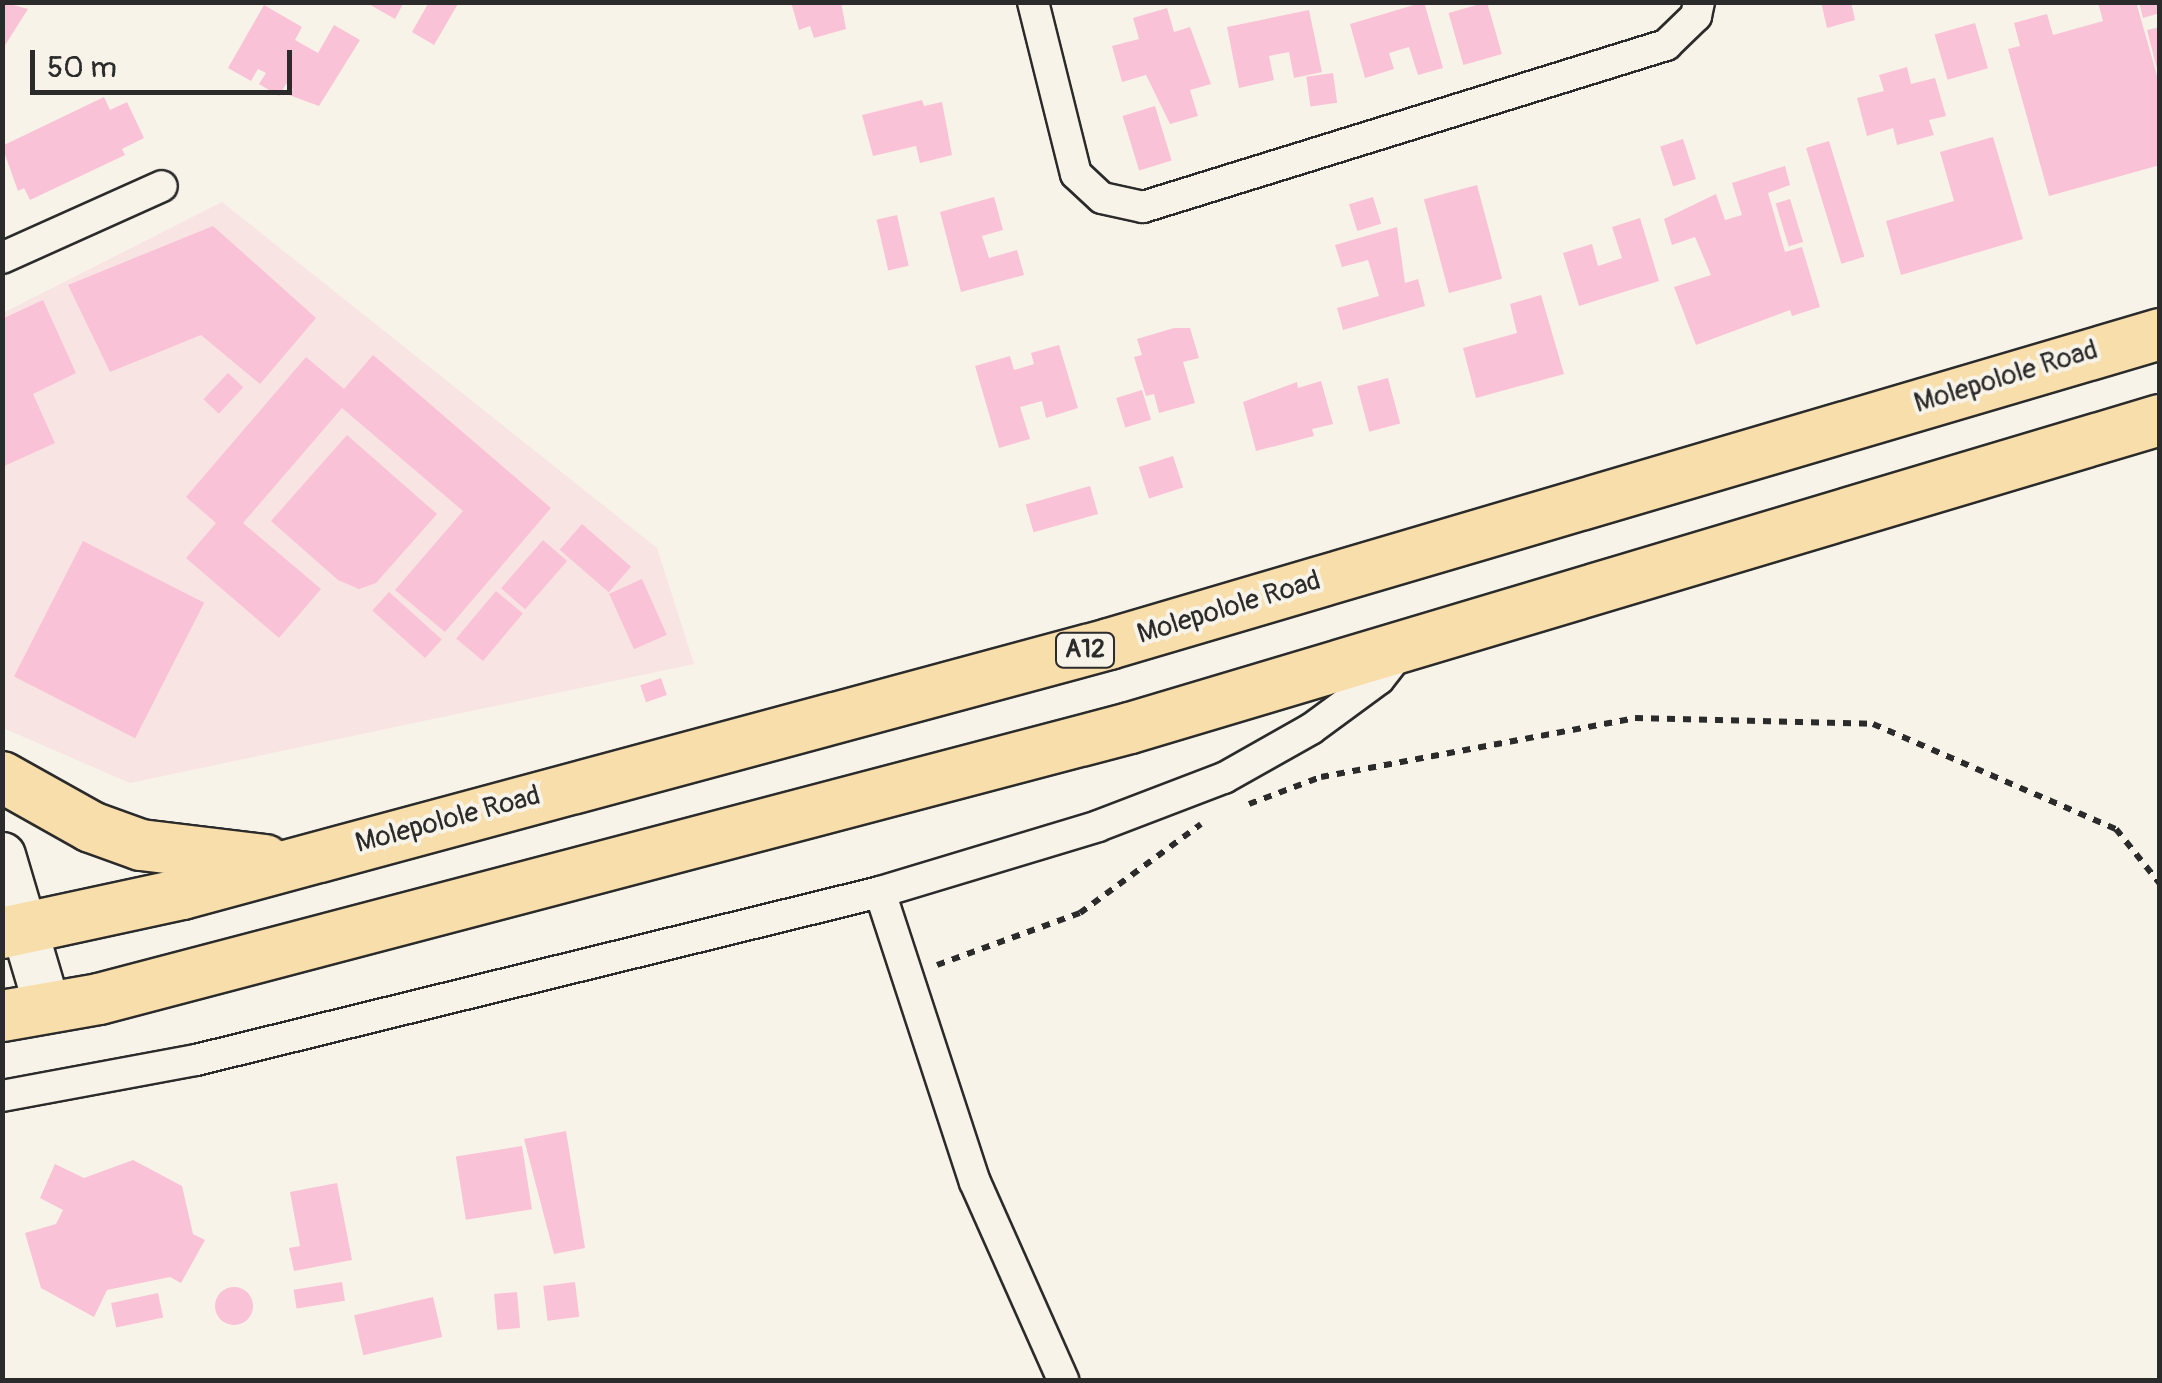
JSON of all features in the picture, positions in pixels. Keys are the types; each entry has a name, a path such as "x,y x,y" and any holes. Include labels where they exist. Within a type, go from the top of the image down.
{"main road":[{"path":"2112,346 2160,306"},
{"name":"Molepolole Road","path":"14,930 182,894 288,862 1109,644 2160,334"},
{"path":"2,855 25,1011 118,994 1111,733 2160,420"},
{"path":"2,777 91,827 141,844 288,862"}],"street":[{"path":"1032,2 1076,174 1102,198 1143,206 1666,45 1696,16 1698,2"},
{"path":"2,258 162,186"},
{"path":"2,1096 196,1060 880,892 1098,826 1224,778 1352,702 1404,647"},
{"path":"880,892 975,1182 1063,1380"}],"path":[{"path":"1238,808 1321,777 1635,718 1873,724 2116,829 2160,884"},
{"path":"906,975 1080,913 1206,820"}],"shaded area":[{"path":"222,202 657,548 694,664 130,783 3,728 3,313"}],"building":[{"path":"2,2 28,9 2,50"},
{"path":"365,2 404,2 395,19"},
{"path":"429,2 459,2 434,45 412,32"},
{"path":"791,2 841,2 846,29 814,38 810,26 799,30"},
{"path":"1424,2 1443,68 1418,75 1409,47 1389,53 1394,69 1365,78 1350,24"},
{"path":"1487,2 1502,54 1463,65 1449,13"},
{"path":"1821,2 1851,2 1855,20 1827,28"},
{"path":"2098,2 2136,2 2160,86 2160,165 2049,196 2008,49 2020,46 2014,23 2047,14 2053,35 2103,21"},
{"path":"2139,2 2160,2 2160,13 2143,18"},
{"path":"264,5 302,27 295,40 318,53 334,25 360,40 319,106 289,95 293,89 286,84 279,96 259,84 266,73 258,69 251,81 228,68"},
{"path":"1167,8 1174,32 1190,27 1211,84 1190,90 1198,116 1170,124 1146,75 1122,82 1112,46 1139,39 1133,18"},
{"path":"1309,10 1322,72 1294,78 1289,52 1269,56 1274,80 1239,88 1227,27"},
{"path":"1975,23 1988,68 1948,80 1935,35"},
{"path":"2160,27 2160,73 2158,73 2147,30"},
{"path":"1907,67 1911,84 1935,78 1946,116 1929,120 1934,135 1897,145 1893,128 1867,136 1857,98 1884,91 1879,75"},
{"path":"1333,73 1337,103 1310,106 1306,77"},
{"path":"104,97 110,110 127,102 144,138 122,149 125,155 30,200 24,188 18,191 2,146"},
{"path":"922,100 924,106 942,102 952,155 920,163 916,146 873,156 862,115"},
{"path":"1155,106 1172,161 1139,170 1122,116"},
{"path":"1993,137 2023,239 1901,275 1886,221 1954,201 1940,152"},
{"path":"1683,139 1696,179 1673,186 1660,146"},
{"path":"1829,141 1864,257 1841,264 1806,148"},
{"path":"1785,166 1790,185 1768,193 1785,252 1802,247 1820,307 1792,316 1790,310 1696,345 1674,287 1711,275 1695,237 1672,245 1664,219 1716,194 1725,220 1742,215 1732,183"},
{"path":"1477,185 1502,279 1449,293 1424,199"},
{"path":"994,197 1003,230 982,236 989,258 1017,250 1024,275 961,292 940,212"},
{"path":"1373,197 1381,224 1357,231 1349,204"},
{"path":"1790,199 1803,242 1789,246 1776,203"},
{"path":"897,215 909,266 888,270 877,220"},
{"path":"1640,218 1659,281 1579,306 1563,253 1592,244 1598,266 1622,258 1612,227"},
{"path":"213,226 316,318 260,384 201,335 110,372 68,285"},
{"path":"1397,227 1405,283 1418,279 1425,306 1343,330 1337,308 1379,296 1368,260 1342,267 1335,245"},
{"path":"1541,295 1564,374 1476,398 1463,348 1517,333 1510,304"},
{"path":"43,300 76,373 33,394 55,443 2,467 2,319"},
{"path":"1174,328 1190,328 1199,358 1183,362 1195,403 1159,413 1154,394 1146,396 1134,357 1142,355 1137,339"},
{"path":"1059,345 1078,408 1046,418 1042,401 1020,407 1030,439 999,448 975,366 1010,356 1014,370 1034,364 1031,353"},
{"path":"373,355 551,508 445,632 395,590 463,511 342,408 243,523 321,589 279,638 186,558 216,523 186,497 306,357 344,389"},
{"path":"228,373 243,387 219,414 203,399"},
{"path":"1388,378 1400,423 1369,432 1357,386"},
{"path":"1321,381 1333,424 1312,429 1314,436 1256,451 1243,402 1297,382 1298,388"},
{"path":"1142,390 1151,420 1125,428 1116,398"},
{"path":"347,435 437,514 376,583 359,589 338,580 271,521"},
{"path":"1173,456 1183,487 1149,499 1139,467"},
{"path":"1090,486 1098,514 1034,532 1026,504"},
{"path":"582,524 631,567 609,592 560,550"},
{"path":"543,540 567,561 525,609 501,588"},
{"path":"83,541 204,603 135,738 14,676"},
{"path":"642,579 667,635 634,649 609,594"},
{"path":"496,591 523,613 483,661 456,638"},
{"path":"389,592 442,640 425,658 372,611"},
{"path":"661,678 667,695 646,702 640,685"},
{"path":"566,1131 585,1248 554,1254 524,1139"},
{"path":"522,1146 532,1209 466,1220 456,1156"},
{"path":"133,1160 182,1186 193,1234 205,1240 181,1283 170,1277 107,1290 94,1317 41,1288 25,1233 56,1224 63,1210 40,1198 55,1164 84,1178"},
{"path":"337,1183 352,1260 294,1271 289,1248 300,1246 290,1192"},
{"path":"342,1282 345,1301 297,1308 294,1290"},
{"path":"575,1282 579,1317 548,1321 543,1286"},
{"path":"234,1287 247,1293 253,1306 247,1319 234,1325 221,1319 215,1306 221,1293"},
{"path":"517,1292 520,1328 497,1330 494,1294"},
{"path":"158,1293 163,1317 116,1327 111,1303"},
{"path":"433,1297 442,1337 363,1355 354,1315"}]}
